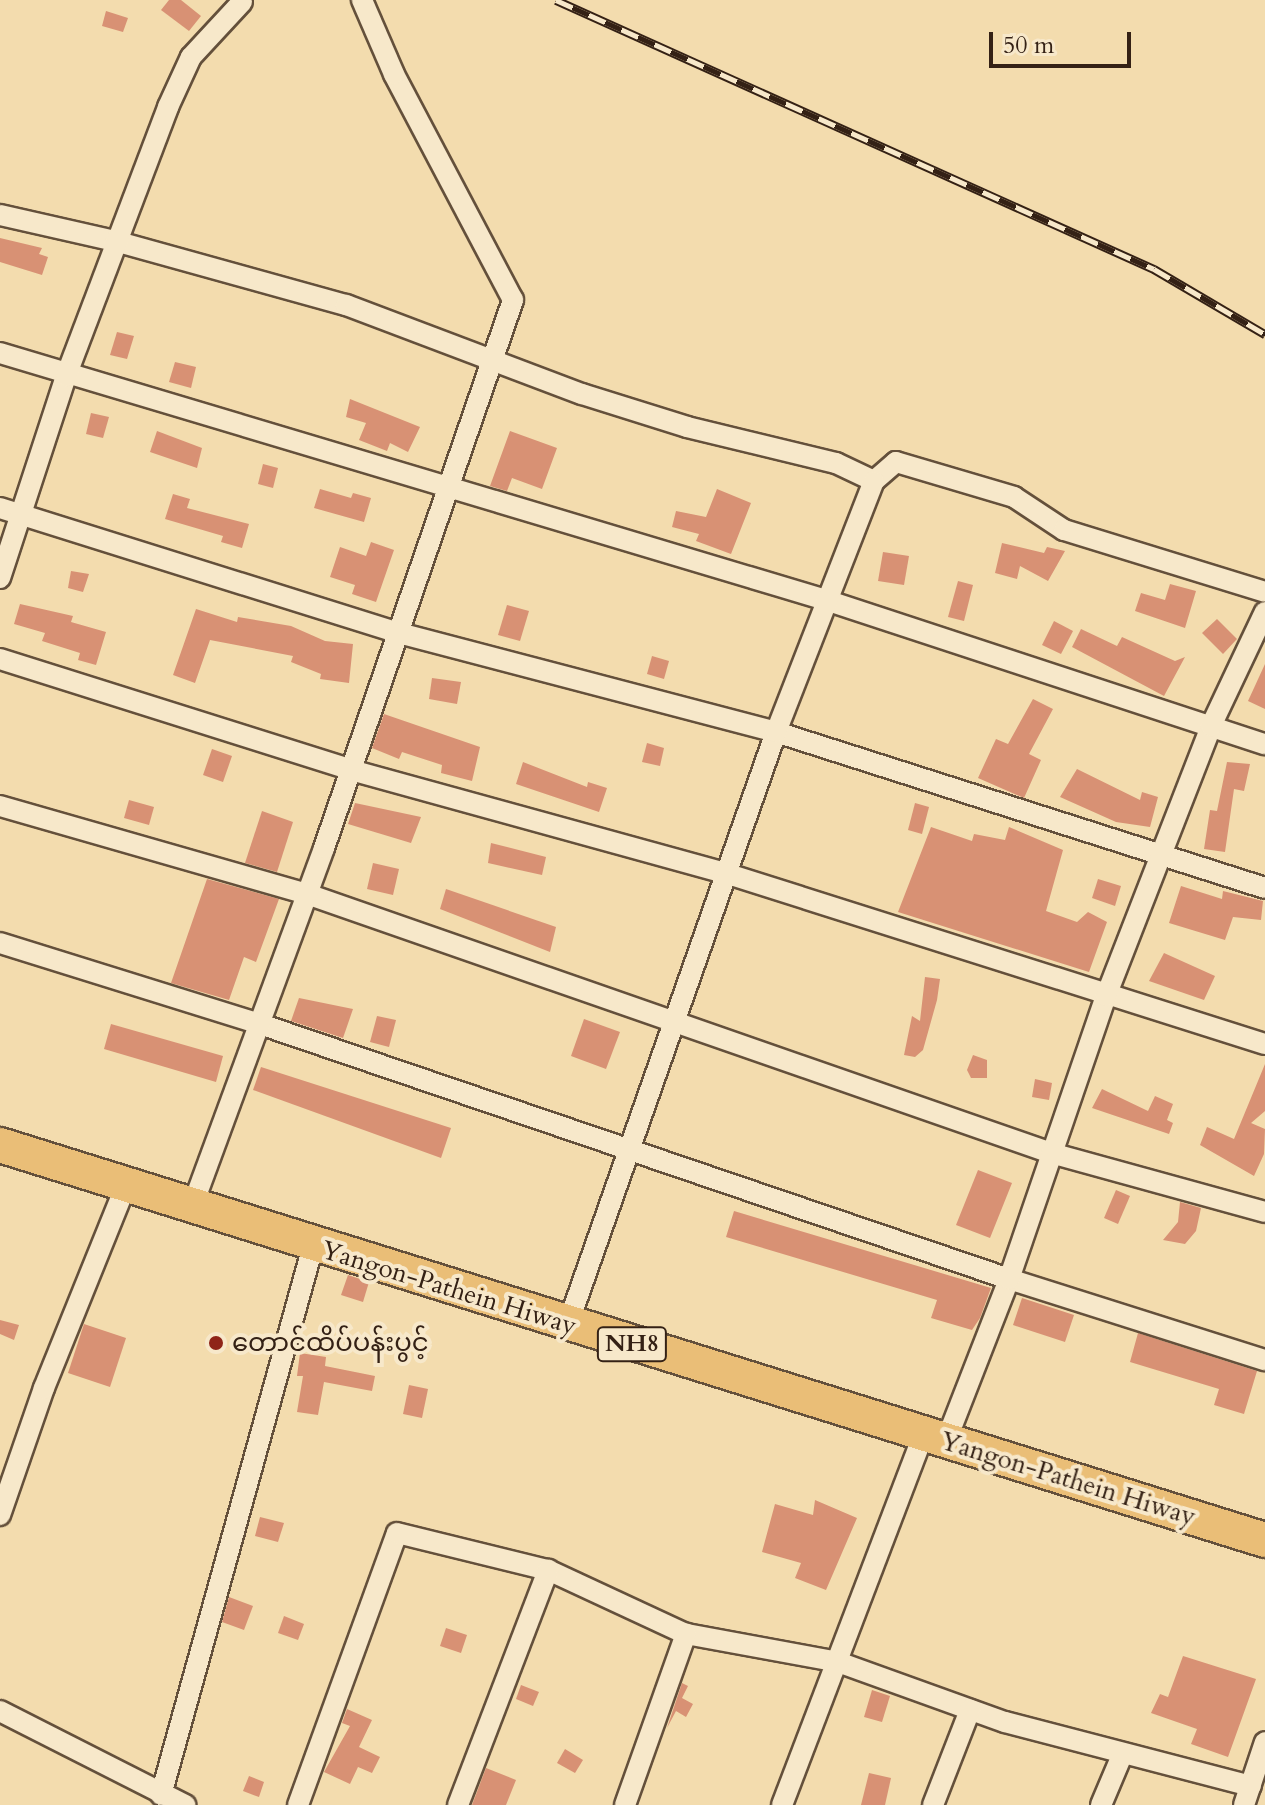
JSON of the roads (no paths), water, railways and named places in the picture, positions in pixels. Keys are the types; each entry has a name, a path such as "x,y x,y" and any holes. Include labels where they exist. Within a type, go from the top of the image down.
{"highway":[{"name":"Yangon-Pathein Hiway","path":"0,1145 313,1246 1265,1540"}],"street":[{"path":"192,1207 351,770 513,300 394,74 362,0"},
{"path":"0,578 66,376 115,241 191,57 242,2"},
{"path":"0,215 115,241 346,305 597,399 836,463 874,481"},
{"path":"0,353 66,376 829,601 1265,744"},
{"path":"568,1324 678,1021 776,732 874,481 896,462 1014,497 1064,530 1265,592"},
{"path":"0,508 399,633 776,732 1265,888"},
{"path":"782,1805 838,1662 935,1438 1009,1279 1106,996 1211,726 1265,612"},
{"path":"0,659 351,770 728,874 1265,1044"},
{"path":"0,806 307,894 1051,1153 1265,1212"},
{"path":"0,943 257,1023 1009,1279 1265,1360"},
{"path":"0,1515 44,1388 126,1185"},
{"path":"161,1795 313,1246"},
{"path":"298,1805 397,1533 548,1570 686,1634 838,1662 970,1710 1123,1753 1247,1796 1265,1742"},
{"path":"458,1805 548,1570"},
{"path":"625,1805 686,1634"},
{"path":"933,1805 970,1710"},
{"path":"0,1711 185,1805"},
{"path":"1101,1805 1123,1753"}],"railway":[{"path":"556,0 1154,269 1265,334"}],"place":[{"name":"တောင်ထိပ်ပန်းပွင့်","path":"216,1343"}]}
